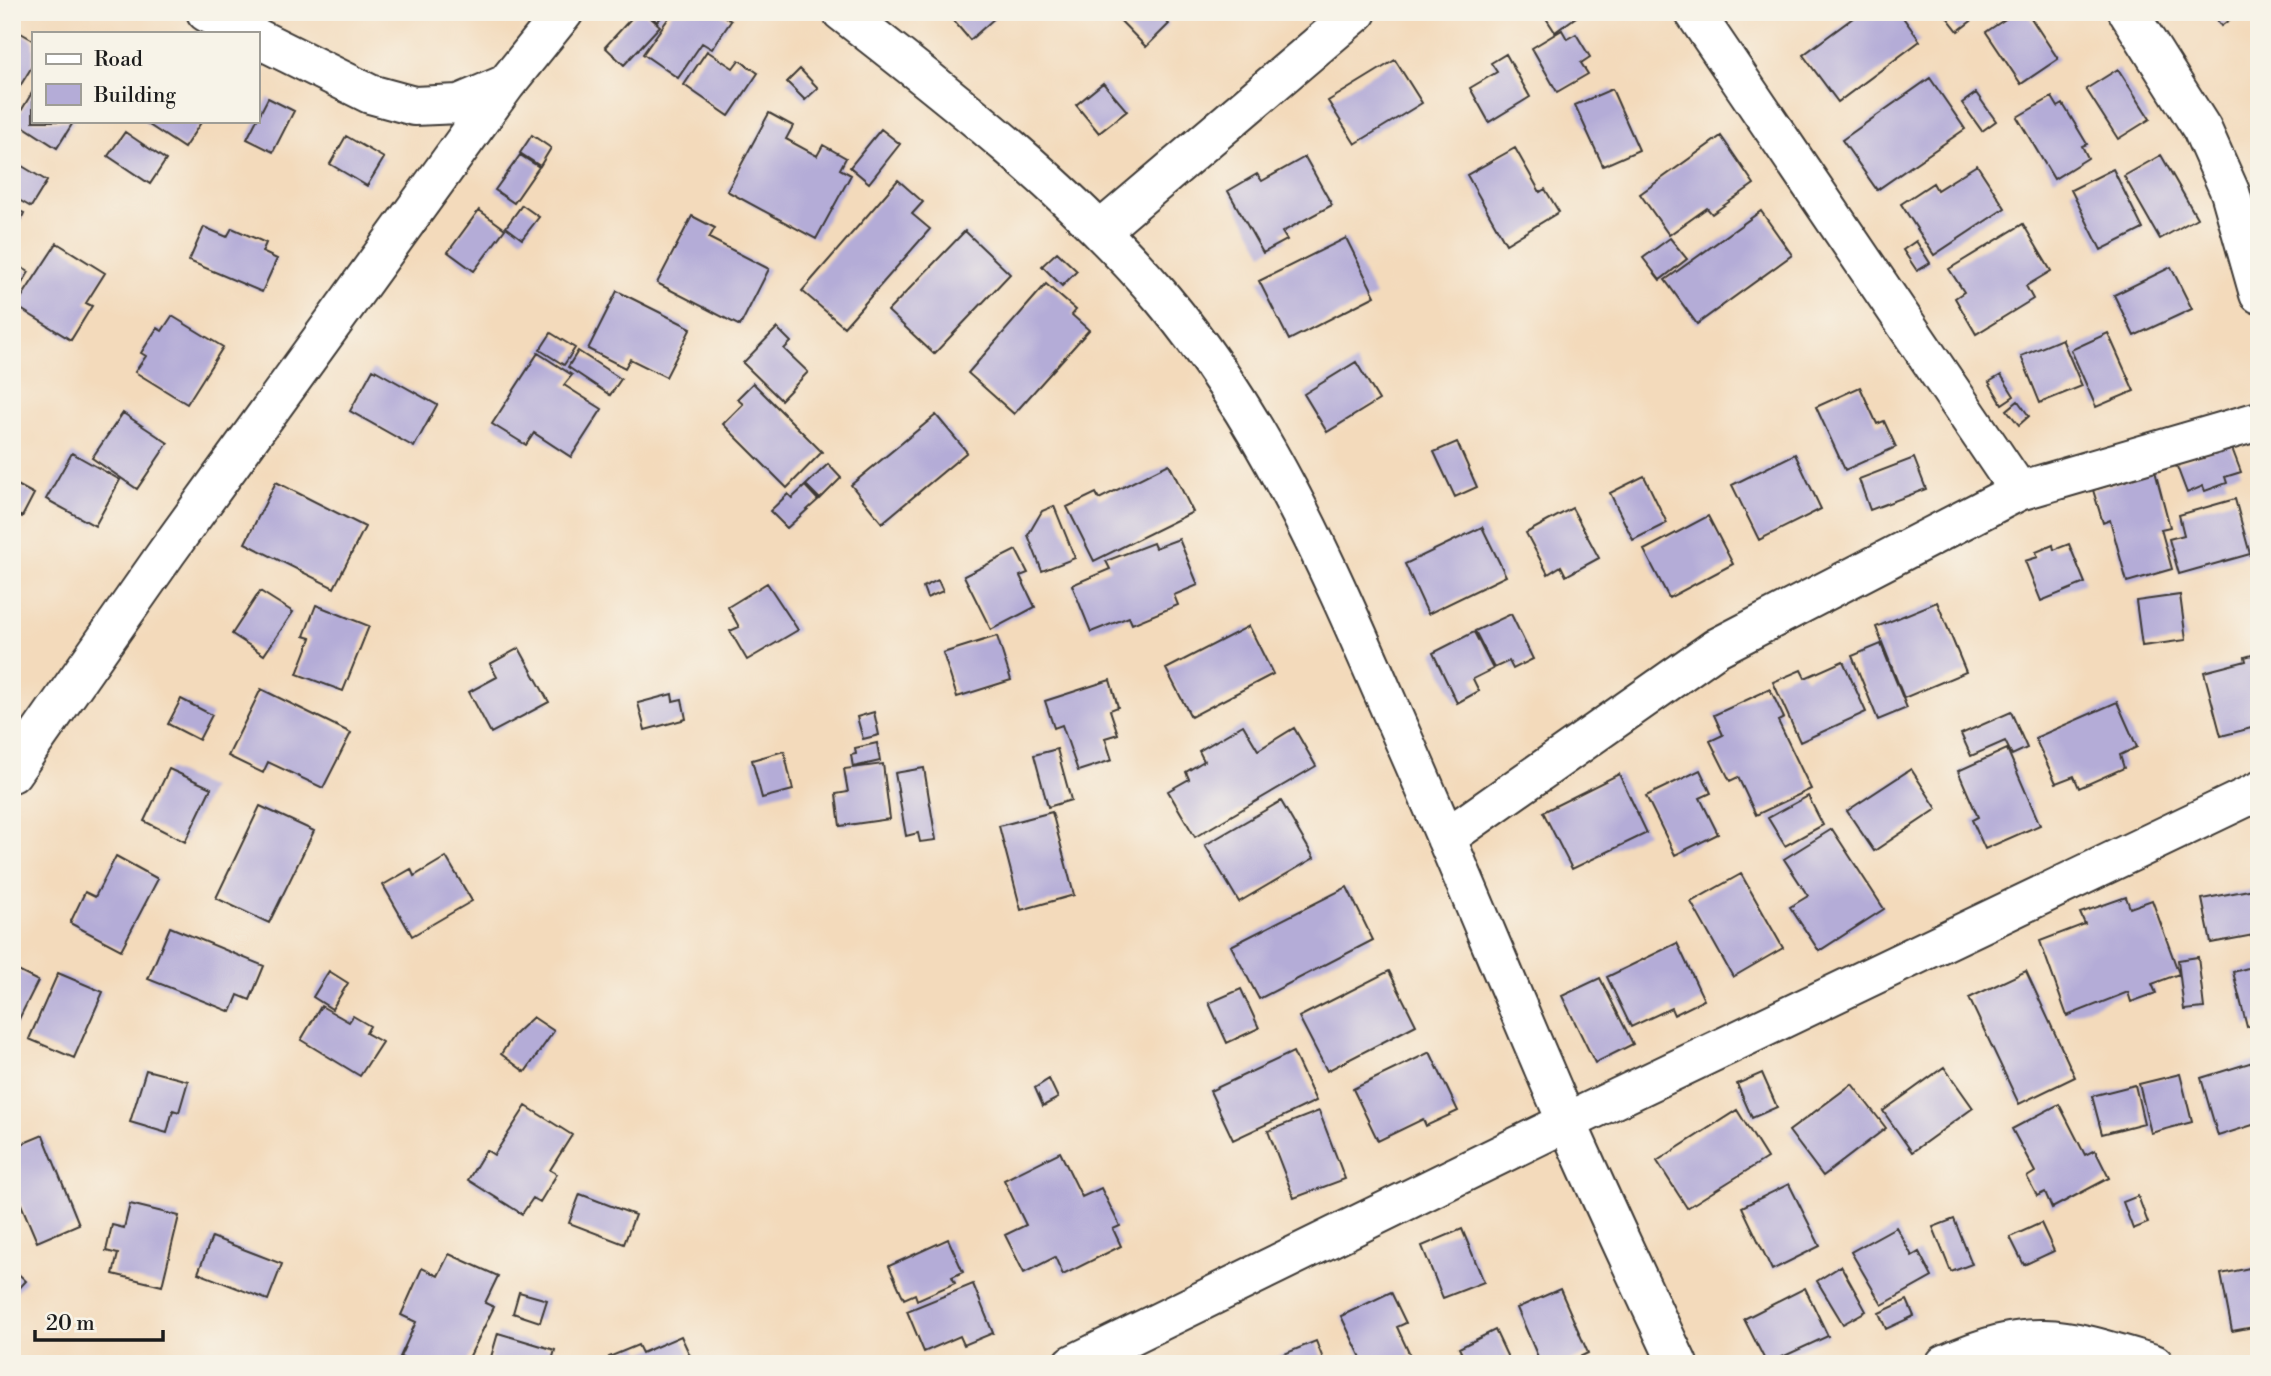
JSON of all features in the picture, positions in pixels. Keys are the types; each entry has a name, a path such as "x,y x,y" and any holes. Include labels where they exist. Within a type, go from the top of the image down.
{"street":[{"path":"206,12 245,32"},
{"path":"12,774 167,552 506,84 564,12"},
{"path":"842,12 1033,169 1100,231 1163,299 1220,375 1289,488 1339,594 1567,1122 1678,1364"},
{"path":"1100,231 1357,12"},
{"path":"1694,12 2019,491"},
{"path":"2128,12 2202,129 2230,192 2259,294"},
{"path":"259,39 370,94 414,106 459,104 506,84"},
{"path":"1446,838 1716,648 2019,491 2259,421"},
{"path":"1073,1364 1567,1122 2259,791"},
{"path":"1945,1364 1971,1352 2012,1340 2041,1338 2071,1339 2154,1364"}],"building":[{"path":"637,12 644,12 660,26 624,65 605,47"},
{"path":"647,12 666,12 657,22"},
{"path":"673,12 718,12 731,21 712,49 702,43 678,78 643,54"},
{"path":"946,12 992,12 996,17 970,40"},
{"path":"1112,12 1167,12 1161,17 1169,24 1146,47"},
{"path":"1542,12 1583,12 1555,32"},
{"path":"1861,12 1899,12 1920,41 1838,102 1803,55"},
{"path":"1943,12 1983,12 1958,31"},
{"path":"2016,12 2027,12 2058,59 2021,84 1986,32"},
{"path":"2212,12 2240,12 2221,26"},
{"path":"12,28 32,39 32,67 12,99"},
{"path":"1562,30 1567,39 1576,34 1590,57 1581,63 1588,74 1557,92 1532,48"},
{"path":"707,51 733,68 739,60 758,73 729,116 684,85"},
{"path":"1506,54 1530,97 1489,122 1470,88 1497,72 1491,63"},
{"path":"1395,60 1422,103 1355,144 1328,101"},
{"path":"800,69 818,88 805,100 787,82"},
{"path":"2118,69 2150,119 2118,139 2086,89"},
{"path":"1930,78 1965,129 1877,190 1842,140"},
{"path":"1103,83 1127,111 1099,133 1076,105"},
{"path":"1612,89 1639,150 1603,166 1575,105"},
{"path":"32,93 32,122 73,122 57,148 15,121"},
{"path":"1976,93 1996,121 1982,131 1962,103"},
{"path":"2052,97 2058,107 2063,104 2087,144 2082,146 2088,158 2054,179 2017,117"},
{"path":"268,98 294,111 273,152 247,139 256,122 259,122 259,116"},
{"path":"769,113 793,126 786,139 817,156 823,145 846,158 840,169 851,175 816,239 727,191"},
{"path":"145,122 201,122 184,148"},
{"path":"881,129 900,144 869,183 850,167"},
{"path":"125,132 166,160 150,184 108,156"},
{"path":"532,135 551,148 540,166 520,153"},
{"path":"346,136 384,158 367,186 330,164"},
{"path":"1721,136 1754,184 1712,214 1707,208 1669,235 1640,194"},
{"path":"1515,148 1540,192 1545,189 1559,212 1506,244 1467,175"},
{"path":"520,155 539,167 514,203 495,190"},
{"path":"2161,155 2197,218 2160,239 2124,176"},
{"path":"1305,157 1332,205 1282,232 1287,240 1263,253 1228,191 1257,174 1262,181"},
{"path":"12,160 47,181 31,207 12,196"},
{"path":"1977,165 2005,208 1934,255 1901,204 1933,183 1937,190"},
{"path":"2113,169 2143,229 2101,250 2071,190"},
{"path":"898,180 923,202 912,214 930,229 844,327 802,291"},
{"path":"522,205 539,217 522,239 506,227"},
{"path":"12,208 24,213 12,239"},
{"path":"479,210 505,229 474,271 448,252"},
{"path":"1761,211 1792,255 1697,324 1665,280"},
{"path":"692,216 715,228 709,238 769,269 740,326 657,283"},
{"path":"2023,224 2051,271 2026,286 2033,299 1976,334 1955,298 1964,292 1949,269"},
{"path":"204,227 227,237 232,228 266,243 262,252 277,259 262,292 189,261"},
{"path":"965,231 1010,274 934,354 888,311"},
{"path":"1346,238 1375,296 1289,340 1259,281"},
{"path":"1670,238 1687,259 1660,280 1643,258"},
{"path":"1916,241 1930,263 1917,271 1903,250"},
{"path":"57,243 105,273 86,303 92,306 71,340 16,306"},
{"path":"1057,252 1077,271 1062,286 1042,266"},
{"path":"14,263 29,272 14,296 12,266"},
{"path":"2171,267 2192,309 2134,336 2114,295"},
{"path":"1046,284 1076,310 1072,315 1089,330 1014,414 968,373"},
{"path":"617,291 691,328 666,377 630,359 625,368 588,349"},
{"path":"172,316 223,347 187,404 135,372 146,356 141,353 157,328 162,331"},
{"path":"777,328 791,342 784,349 808,372 781,400 743,363"},
{"path":"551,333 575,348 564,365 540,350"},
{"path":"2108,333 2134,391 2096,407 2071,350"},
{"path":"2062,339 2082,386 2040,403 2021,356"},
{"path":"578,351 621,379 610,395 568,367"},
{"path":"538,353 572,375 564,385 602,409 571,457 534,433 526,445 492,424"},
{"path":"1356,362 1379,400 1327,432 1304,394"},
{"path":"373,369 437,405 414,447 350,411"},
{"path":"2001,375 2014,396 2002,404 1989,382"},
{"path":"753,383 822,452 787,488 723,424 743,404 737,399"},
{"path":"1860,387 1877,424 1884,421 1896,447 1845,470 1816,407"},
{"path":"2018,401 2029,416 2019,425 2007,410"},
{"path":"123,413 168,443 137,489 92,458"},
{"path":"936,415 967,452 882,523 851,485"},
{"path":"1457,442 1477,487 1455,497 1434,452"},
{"path":"2230,443 2241,472 2225,477 2227,483 2205,491 2203,486 2187,493 2176,464"},
{"path":"72,453 120,480 95,526 46,499"},
{"path":"1795,454 1821,509 1759,540 1732,485"},
{"path":"1914,458 1926,489 1870,510 1859,479"},
{"path":"828,464 841,478 820,499 806,485"},
{"path":"1169,464 1193,512 1094,561 1067,507 1096,493 1099,499"},
{"path":"2155,471 2170,527 2161,529 2172,569 2127,582 2110,520 2103,523 2093,490"},
{"path":"1644,476 1667,523 1633,540 1610,493"},
{"path":"12,482 34,494 22,517 12,512"},
{"path":"276,482 365,527 334,588 245,543"},
{"path":"805,486 818,500 787,528 770,511 788,494 792,498"},
{"path":"2235,499 2250,554 2179,574 2169,539 2184,535 2179,515"},
{"path":"1054,506 1075,558 1042,571 1028,535 1042,511"},
{"path":"1572,508 1599,558 1566,576 1561,566 1548,574 1526,533"},
{"path":"1708,516 1733,564 1669,598 1644,550"},
{"path":"1482,527 1506,576 1428,614 1405,564"},
{"path":"1179,539 1198,585 1174,595 1178,605 1132,624 1129,617 1091,632 1072,585 1110,569 1106,561 1153,543 1155,548"},
{"path":"2069,544 2085,583 2041,601 2025,561 2038,557 2036,552 2053,545 2054,550"},
{"path":"1016,550 1028,573 1020,576 1035,607 991,630 964,576"},
{"path":"938,580 943,591 927,598 923,587"},
{"path":"767,583 798,630 747,660 730,631 739,627 728,607"},
{"path":"260,591 293,612 264,655 232,634"},
{"path":"2180,595 2186,640 2142,646 2136,601"},
{"path":"1937,602 1966,672 1904,698 1876,627"},
{"path":"316,605 369,626 343,691 297,674 311,638 304,636"},
{"path":"1511,614 1533,659 1513,669 1509,661 1494,668 1475,631"},
{"path":"1249,626 1273,674 1191,717 1166,669"},
{"path":"1474,632 1493,669 1473,679 1479,691 1457,703 1433,653"},
{"path":"997,636 1011,680 957,697 943,653"},
{"path":"1881,644 1907,708 1878,720 1852,656"},
{"path":"519,648 549,702 491,733 469,692 497,677 490,664"},
{"path":"2259,653 2259,726 2221,736 2204,672 2246,661 2245,657"},
{"path":"1843,661 1866,712 1800,742 1773,682 1801,670 1805,678"},
{"path":"1110,680 1118,707 1110,710 1118,734 1105,738 1112,760 1078,771 1062,725 1054,728 1045,701"},
{"path":"261,689 351,733 323,788 268,762 263,773 228,756"},
{"path":"1770,689 1784,718 1778,721 1811,789 1756,815 1738,777 1730,781 1710,741 1723,735 1714,715"},
{"path":"672,694 673,701 682,699 686,719 645,730 638,703"},
{"path":"181,699 212,715 199,740 168,724"},
{"path":"2117,702 2137,747 2120,755 2124,768 2079,788 2074,776 2056,783 2035,738"},
{"path":"874,712 879,735 863,739 857,717"},
{"path":"2011,712 2027,748 2012,755 2005,741 1971,756 1961,734"},
{"path":"1243,725 1258,750 1294,728 1316,766 1195,837 1168,791 1189,779 1186,772 1204,761 1199,751"},
{"path":"877,743 880,761 853,767 851,755 856,754 855,748"},
{"path":"1057,749 1071,800 1048,807 1034,755"},
{"path":"2007,749 2040,825 1985,849 1972,820 1978,817 1958,771"},
{"path":"784,751 793,790 762,798 752,760"},
{"path":"883,764 890,819 840,826 836,794 848,792 844,769"},
{"path":"924,768 936,840 920,842 918,833 906,836 895,773"},
{"path":"169,769 211,788 185,842 144,821"},
{"path":"1911,769 1937,809 1874,851 1847,811"},
{"path":"1700,770 1711,793 1700,798 1718,834 1675,855 1646,796"},
{"path":"1619,774 1647,833 1572,869 1543,812"},
{"path":"1808,796 1823,825 1785,846 1768,818"},
{"path":"1281,801 1314,858 1239,902 1205,845"},
{"path":"260,806 314,831 269,923 216,898"},
{"path":"1052,812 1074,895 1021,910 999,826"},
{"path":"1832,829 1884,909 1819,951 1790,907 1808,896 1784,859"},
{"path":"116,856 158,879 121,950 70,923 85,892 95,897"},
{"path":"446,857 472,901 412,936 383,885 411,869 414,876"},
{"path":"1741,874 1783,948 1733,977 1691,902"},
{"path":"1347,887 1373,940 1259,999 1231,946"},
{"path":"2259,888 2259,934 2211,943 2202,899"},
{"path":"2126,897 2130,908 2152,900 2179,974 2152,984 2156,993 2131,1002 2128,992 2067,1016 2040,941 2085,924 2080,913"},
{"path":"170,927 264,966 250,1000 238,995 231,1012 148,979"},
{"path":"1677,943 1704,1000 1674,1015 1671,1008 1631,1027 1607,977"},
{"path":"2198,957 2204,1008 2184,1010 2178,960"},
{"path":"2259,965 2259,1023 2247,1027 2233,972"},
{"path":"12,968 38,981 14,1029 12,1028"},
{"path":"329,971 348,983 332,1009 313,997"},
{"path":"1389,971 1416,1025 1327,1071 1299,1017"},
{"path":"2026,971 2075,1077 2019,1104 1969,998"},
{"path":"58,973 103,992 74,1058 29,1039"},
{"path":"1600,978 1633,1044 1595,1063 1562,996"},
{"path":"1241,989 1259,1028 1227,1043 1209,1003"},
{"path":"321,1006 349,1022 353,1016 370,1026 366,1033 382,1042 360,1076 301,1040"},
{"path":"533,1017 554,1031 525,1072 501,1054 514,1035"},
{"path":"1293,1052 1316,1101 1233,1140 1210,1091"},
{"path":"1430,1052 1458,1111 1426,1126 1423,1119 1378,1141 1353,1089"},
{"path":"2259,1060 2259,1123 2218,1136 2201,1078"},
{"path":"1944,1067 1973,1108 1912,1152 1883,1111"},
{"path":"146,1070 188,1081 179,1112 173,1110 167,1133 130,1122"},
{"path":"1762,1073 1777,1107 1752,1118 1737,1084"},
{"path":"2180,1074 2192,1122 2151,1133 2139,1084"},
{"path":"1049,1079 1058,1098 1043,1106 1035,1088"},
{"path":"1852,1084 1886,1128 1823,1176 1789,1131"},
{"path":"2135,1085 2144,1123 2102,1134 2092,1096"},
{"path":"2059,1104 2085,1155 2095,1150 2109,1178 2052,1208 2045,1192 2037,1196 2027,1177 2035,1172 2012,1129"},
{"path":"526,1106 572,1135 550,1170 557,1174 540,1202 533,1198 522,1214 468,1180 486,1150 494,1155"},
{"path":"1737,1110 1767,1158 1687,1208 1657,1161"},
{"path":"1319,1111 1345,1179 1294,1198 1268,1131"},
{"path":"43,1135 79,1224 37,1242 12,1183 12,1148"},
{"path":"1060,1152 1082,1197 1101,1188 1120,1226 1113,1229 1121,1246 1063,1275 1055,1257 1024,1273 1005,1235 1026,1225 1004,1180"},
{"path":"1789,1184 1820,1246 1772,1270 1742,1207"},
{"path":"580,1194 635,1215 624,1244 569,1223"},
{"path":"2138,1196 2148,1223 2133,1229 2123,1202"},
{"path":"130,1204 179,1216 162,1286 113,1274 118,1254 106,1251 112,1225 124,1228"},
{"path":"1954,1219 1972,1264 1951,1272 1933,1227"},
{"path":"2041,1223 2054,1251 2024,1265 2010,1237"},
{"path":"1896,1227 1912,1256 1919,1252 1932,1277 1882,1305 1851,1252"},
{"path":"1462,1229 1484,1282 1443,1298 1422,1246"},
{"path":"212,1237 282,1264 268,1300 198,1273"},
{"path":"948,1239 963,1272 952,1277 955,1283 917,1300 915,1294 904,1299 889,1266"},
{"path":"449,1254 498,1276 485,1303 494,1307 466,1364 415,1364 400,1357 416,1322 401,1315 422,1268 438,1276"},
{"path":"1841,1266 1866,1311 1843,1324 1817,1281"},
{"path":"2259,1266 2259,1326 2232,1331 2221,1274"},
{"path":"12,1268 26,1281 12,1296"},
{"path":"973,1284 993,1333 964,1345 960,1336 924,1352 907,1311"},
{"path":"1805,1288 1828,1336 1767,1364 1744,1319"},
{"path":"1560,1289 1588,1353 1565,1364 1541,1364 1517,1308"},
{"path":"519,1292 547,1300 540,1322 513,1313"},
{"path":"1391,1292 1406,1323 1397,1327 1414,1364 1364,1364 1341,1316"},
{"path":"1907,1300 1914,1316 1886,1329 1879,1313"},
{"path":"1495,1330 1511,1364 1467,1364 1459,1348"},
{"path":"498,1333 555,1350 551,1364 489,1364"},
{"path":"681,1336 694,1364 612,1364 609,1357 638,1345 642,1353"},
{"path":"1316,1341 1325,1364 1274,1364 1272,1359"}]}
